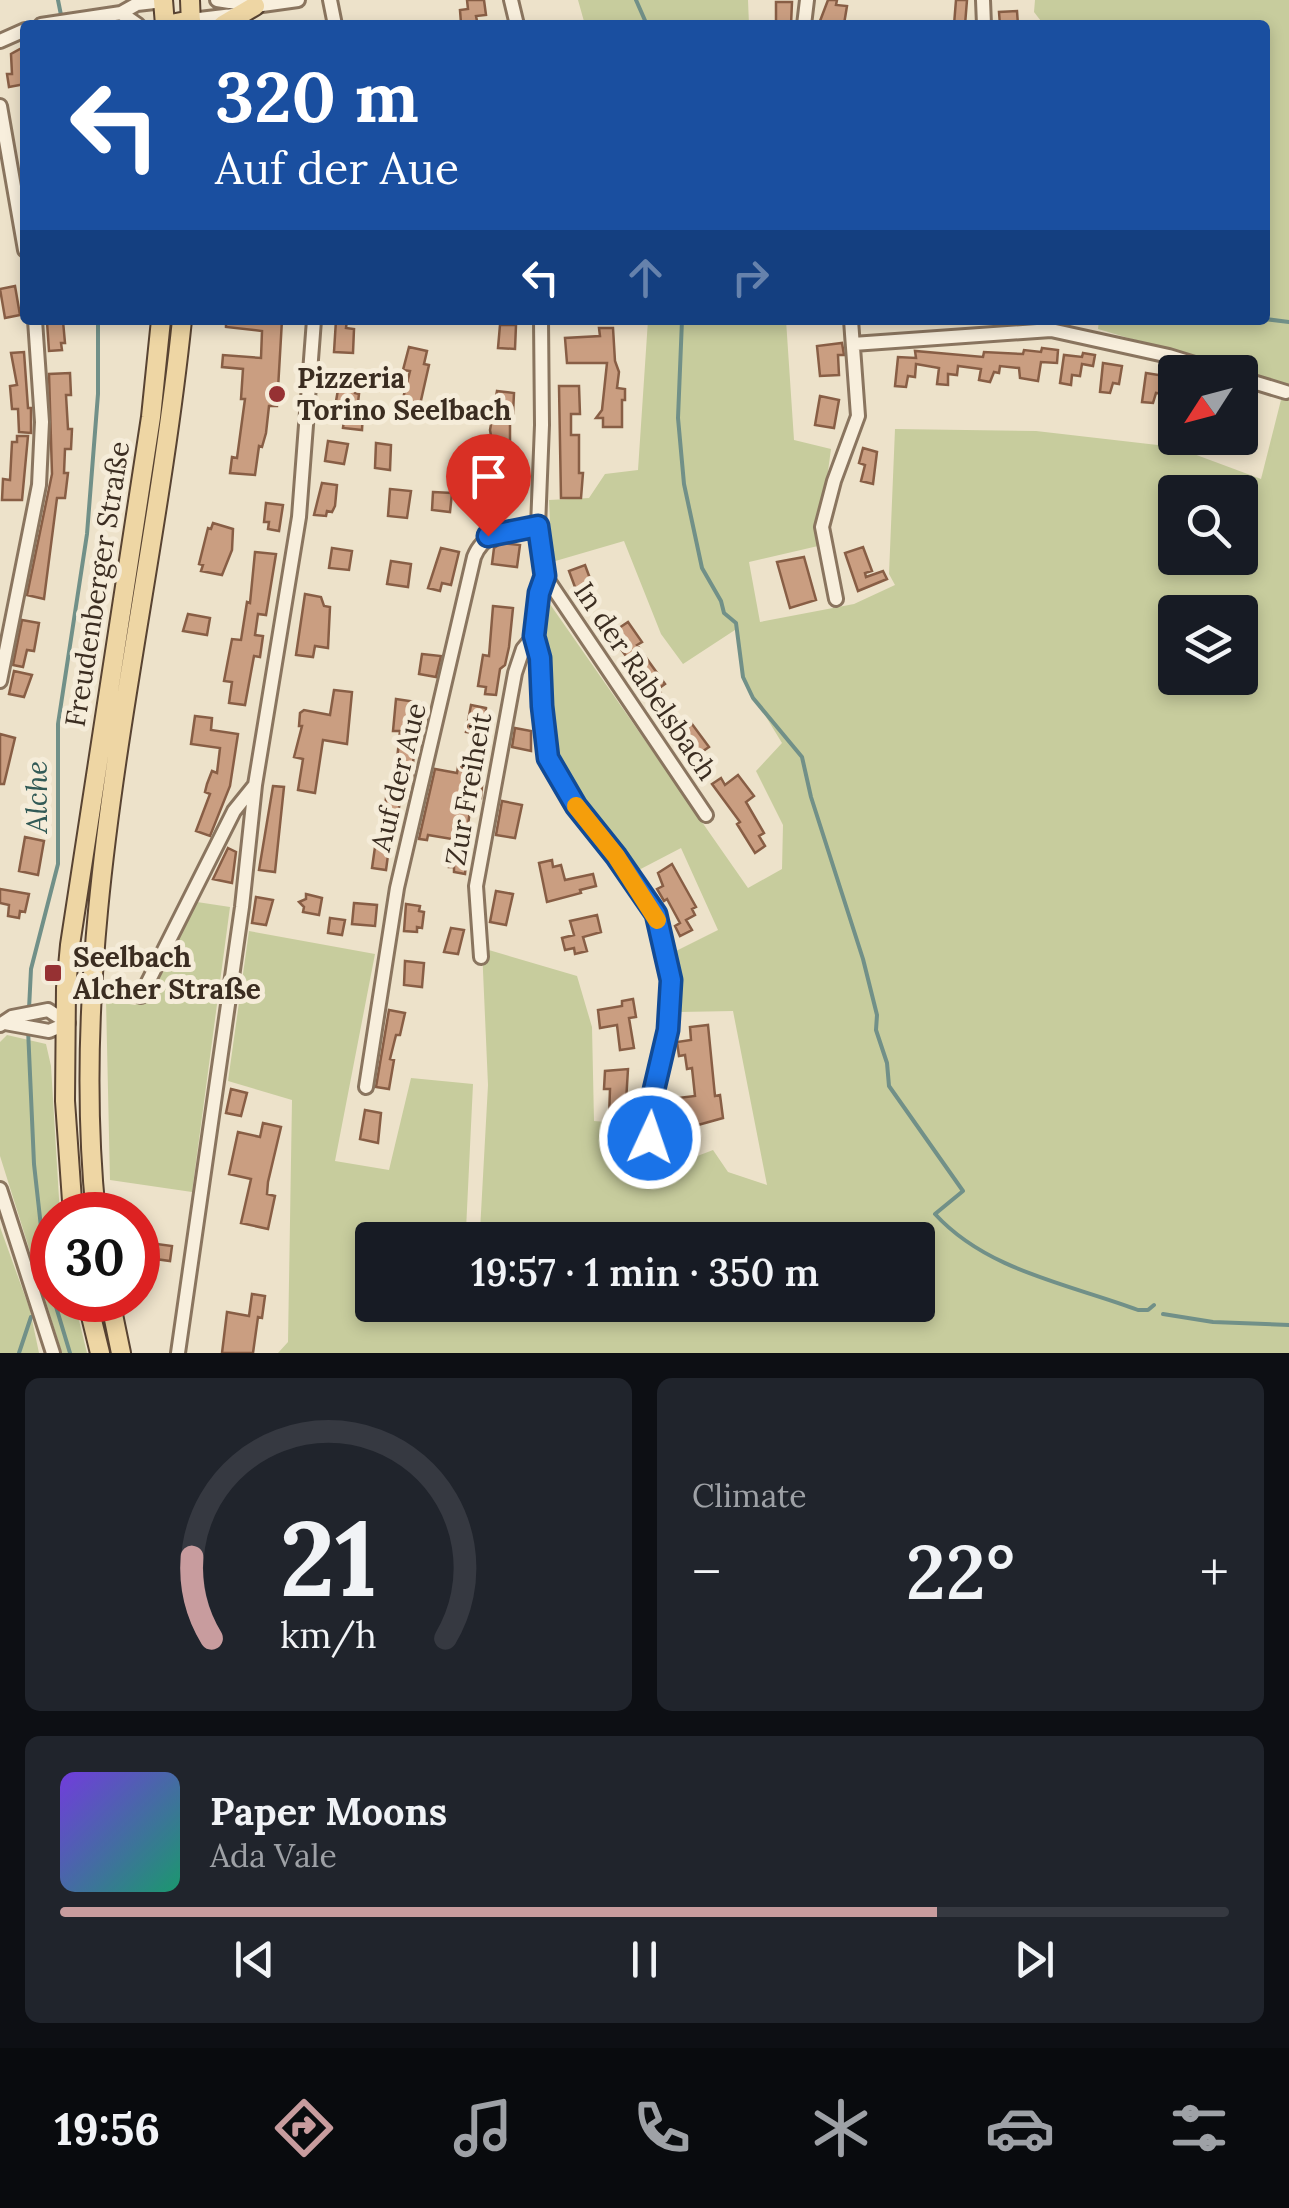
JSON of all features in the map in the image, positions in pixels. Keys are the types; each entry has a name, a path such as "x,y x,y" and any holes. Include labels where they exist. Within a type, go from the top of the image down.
{"main road":[{"path":"163,1 177,0"},
{"name":"Freudenberger Straße","path":"71,1192 65,1101 66,981 151,416 160,325"},
{"name":"Freudenberger Straße","path":"94,1192 88,1024 105,833 181,325"},
{"path":"68,1024 88,1024"},
{"path":"93,1322 100,1353"},
{"path":"115,1322 122,1353"}],"street":[{"path":"217,0 238,15"},
{"path":"209,20 298,0"},
{"path":"70,20 121,14 137,4 163,1"},
{"path":"121,14 130,20"},
{"path":"0,106 20,221"},
{"path":"0,681 39,486 42,422 36,325"},
{"path":"178,1353 242,906 255,785 299,517 314,325"},
{"path":"541,325 538,526 545,576 534,636 540,658 548,758 576,806 656,914 672,1002 653,1084 650,1138"},
{"path":"836,599 822,527 858,416 851,325"},
{"path":"853,344 1051,330 1164,355"},
{"path":"1258,383 1286,392"},
{"name":"Auf der Aue","path":"366,1087 397,888 474,557 479,544 488,536 538,526"},
{"name":"In der Rabelsbach","path":"545,576 706,815"},
{"name":"Zur Freiheit","path":"481,957 475,908 483,840 515,673 523,648 534,636"},
{"path":"141,996 234,811 255,785"},
{"path":"48,1010 68,1024 59,1029 41,1029 8,1023 48,1010"},
{"path":"0,1189 53,1353"}],"green space":[{"path":"578,0 748,0 749,20 584,20"},
{"path":"1035,0 1289,0 1289,1353 278,1353 288,1342 292,1100 228,1081 249,931 375,954 335,1161 389,1170 411,1078 473,1084 466,1222 355,1222 355,1322 935,1322 935,1222 480,1222 488,1085 482,948 577,976 592,1027 594,1121 641,1125 641,1142 667,1161 682,1161 713,1150 728,1172 767,1185 733,1011 680,1012 672,953 718,930 681,848 633,873 551,760 545,597 748,888 782,869 783,825 756,771 782,743 741,676 738,628 683,664 661,634 624,541 552,562 549,500 589,498 605,474 638,470 648,325 786,325 794,440 831,449 818,546 749,562 760,622 854,604 895,585 889,574 895,429 1036,431 1158,445 1158,455 1196,455 1250,475 1158,475 1158,575 1258,575 1258,478 1261,479 1285,384 1258,376 1258,355 1186,355 1098,329 1098,325 1270,325 1270,20 1040,20 1034,12"},
{"path":"197,902 230,907 192,1192 110,1180 106,1000 135,1005 152,994"},
{"path":"7,1035 46,1044 51,1066 59,1192 30,1192 30,1251 0,1156 0,1042"},
{"path":"0,1227 30,1310 39,1353 0,1353"},
{"path":"52,1322 79,1322 87,1353 62,1353"}],"building":[{"path":"467,0 484,0 486,15 476,16 477,20 461,20 460,10 468,9"},
{"path":"828,0 847,6 845,20 820,20"},
{"path":"956,0 967,0 965,20 954,20"},
{"path":"776,2 792,2 791,20 776,20"},
{"path":"1017,11 1018,20 1000,20 999,12"},
{"path":"20,49 20,85 9,87 7,74 12,74 11,54"},
{"path":"15,286 20,315 5,318 0,289"},
{"path":"47,325 63,325 62,350 49,351"},
{"path":"282,325 277,406 269,406 255,475 230,473 232,457 237,458 245,399 241,399 243,369 222,367 223,355 261,358 262,331 226,327"},
{"path":"336,325 354,329 353,353 334,352"},
{"path":"500,325 516,325 515,349 498,348"},
{"path":"599,328 613,328 619,372 617,388 625,389 622,427 603,427 603,418 596,418 602,410 607,363 567,363 565,338 600,336"},
{"path":"842,343 844,355 838,355 839,375 820,376 817,346"},
{"path":"409,347 427,351 424,364 429,365 417,418 399,414 410,371 403,370"},
{"path":"1042,348 1058,350 1057,363 1041,362 1038,381 1020,378 1019,368 1000,366 990,382 979,380 981,369 958,366 957,375 948,374 948,385 937,384 939,368 916,364 915,377 908,376 906,387 895,386 898,357 916,358 915,351 983,357 984,352 1023,354 1024,350 1041,352"},
{"path":"24,352 31,433 19,432 18,409 12,409 10,386 17,385 11,353"},
{"path":"1083,353 1095,355 1093,366 1082,364 1080,376 1072,375 1071,385 1060,383 1064,355 1082,357"},
{"path":"1103,363 1122,366 1119,384 1113,383 1110,393 1100,392"},
{"path":"341,372 357,374 355,393 359,394 357,411 363,411 362,430 343,428 344,420 333,419"},
{"path":"70,373 71,395 66,395 71,449 65,449 65,498 57,498 44,599 27,595 52,474 49,374"},
{"path":"1146,373 1158,375 1158,393 1153,403 1142,402"},
{"path":"559,386 579,386 580,414 571,414 571,435 579,435 581,498 561,498"},
{"path":"497,391 514,393 510,457 481,457 481,443 492,442 490,430"},
{"path":"820,396 839,400 834,428 815,425"},
{"path":"17,436 28,436 22,500 2,500 3,479 10,480 12,442 17,442"},
{"path":"328,441 348,444 344,464 325,461"},
{"path":"376,443 391,445 390,470 375,468"},
{"path":"863,448 877,452 873,484 861,481 865,465 859,463"},
{"path":"494,481 507,483 505,512 486,510 488,489 493,489"},
{"path":"322,483 337,485 335,506 326,516 314,515"},
{"path":"390,489 411,491 407,518 388,516"},
{"path":"433,492 452,493 450,512 432,510"},
{"path":"266,503 283,505 279,531 268,529 269,522 264,522"},
{"path":"213,523 233,529 232,550 222,575 201,571 203,565 199,564 208,528"},
{"path":"502,543 520,545 517,567 492,564 494,548"},
{"path":"863,547 872,571 865,573 866,577 883,571 887,579 858,591 845,553"},
{"path":"332,548 352,551 349,570 329,568"},
{"path":"441,548 459,552 451,585 442,583 440,591 428,588"},
{"path":"255,552 276,554 266,615 258,614 255,635 263,636 260,657 254,656 245,705 229,703 232,682 224,681 232,639 241,640 247,602 250,603"},
{"path":"804,557 816,600 790,608 777,562"},
{"path":"391,561 411,564 408,587 387,584"},
{"path":"585,565 598,600 582,606 569,571"},
{"path":"305,594 321,597 324,606 330,607 328,648 315,646 313,657 296,655"},
{"path":"493,606 513,608 509,647 496,695 485,694 486,687 478,686 483,655 489,656"},
{"path":"188,614 210,618 207,635 183,631"},
{"path":"22,620 39,623 34,651 27,650 23,667 13,665"},
{"path":"628,622 642,642 637,645 665,684 658,689 686,729 692,724 709,747 693,758 642,688 631,670 634,667 610,634"},
{"path":"422,654 441,656 436,677 419,674"},
{"path":"14,671 32,675 24,697 9,694"},
{"path":"334,690 352,692 347,744 323,740 315,793 298,790 303,759 294,757 302,726 300,713 304,710 330,715"},
{"path":"396,699 423,703 420,734 415,733 412,781 395,779 400,731 393,731"},
{"path":"471,705 486,708 485,735 466,732"},
{"path":"195,716 212,718 211,730 238,734 230,786 210,836 196,831 210,794 205,792 207,784 212,771 217,773 220,748 191,744"},
{"path":"515,728 531,731 531,751 512,747"},
{"path":"0,734 15,738 4,784 0,784"},
{"path":"458,767 475,769 473,785 482,786 481,798 472,797 465,874 449,867 452,839 428,835 427,840 419,839 435,769 457,773"},
{"path":"738,775 754,796 746,802 764,833 759,836 765,846 755,853 737,824 740,822 712,784 721,778 725,785"},
{"path":"273,786 284,787 275,872 259,870"},
{"path":"386,798 400,801 397,821 383,819"},
{"path":"502,801 522,805 515,838 496,835"},
{"path":"25,837 44,841 38,875 19,871"},
{"path":"375,847 389,848 386,870 372,868"},
{"path":"228,848 236,852 232,883 213,879"},
{"path":"552,860 553,867 561,865 565,880 593,874 596,886 547,902 539,863"},
{"path":"672,864 696,907 692,909 695,915 686,920 692,930 680,936 675,926 680,923 657,889 663,886 658,873"},
{"path":"0,889 29,894 25,912 20,911 19,918 8,916 9,905 0,903"},
{"path":"496,891 513,894 506,925 490,922"},
{"path":"306,894 322,898 319,915 303,912 299,902 306,899"},
{"path":"256,897 273,900 266,925 252,923"},
{"path":"354,903 377,905 375,926 352,924"},
{"path":"406,904 420,906 419,911 424,912 422,928 417,927 417,932 404,931"},
{"path":"597,915 601,932 583,937 587,951 575,954 574,948 565,950 562,938 574,935 570,921"},
{"path":"330,918 345,920 342,935 328,933"},
{"path":"451,928 464,930 458,954 444,952"},
{"path":"405,961 424,963 422,987 404,985"},
{"path":"633,999 636,1017 629,1018 634,1048 620,1050 617,1025 600,1028 598,1010 622,1006 622,1001"},
{"path":"389,1010 405,1013 390,1059 394,1060 389,1089 376,1087"},
{"path":"708,1025 715,1096 720,1095 723,1118 698,1125 696,1121 661,1125 661,1100 695,1096 692,1068 687,1069 685,1055 679,1056 677,1042 691,1040 690,1027"},
{"path":"628,1069 625,1119 609,1119 610,1089 604,1089 605,1071"},
{"path":"231,1089 247,1093 241,1116 226,1113"},
{"path":"365,1110 381,1113 378,1143 360,1139"},
{"path":"263,1123 281,1127 268,1182 267,1194 275,1196 268,1229 241,1223 251,1179 229,1174 238,1132 260,1137"},
{"path":"160,1244 172,1246 170,1261 160,1260"},
{"path":"252,1294 265,1296 253,1353 222,1353 227,1312 249,1316"}],"waterway":[{"name":"Alche","path":"58,0 62,20"},
{"path":"636,0 645,20"},
{"path":"1270,320 1289,322"},
{"name":"Alche","path":"29,1009 31,969 58,864 58,724 87,534 98,394 98,325"},
{"path":"682,325 678,418 684,484 702,568 724,613 736,623 743,677 753,698 802,757 863,959 889,1086 963,1191 935,1214 979,1249 1030,1274 1138,1310 1154,1305"},
{"name":"Alche","path":"28,1029 37,1192"},
{"path":"1163,1314 1213,1322 1289,1325"},
{"name":"Alche","path":"19,1353 30,1320"},
{"path":"61,1322 70,1353"}],"slow traffic":[{"path":"576,806 616,856 657,920"}],"place":[{"name":"Pizzeria Torino Seelbach","path":"277,394"},
{"name":"Seelbach Alcher Straße","path":"53,973"}],"route":[{"path":"488,536 538,526 545,576 534,636 540,658 548,758 576,806 656,914 672,1002 653,1084 650,1138"}]}
